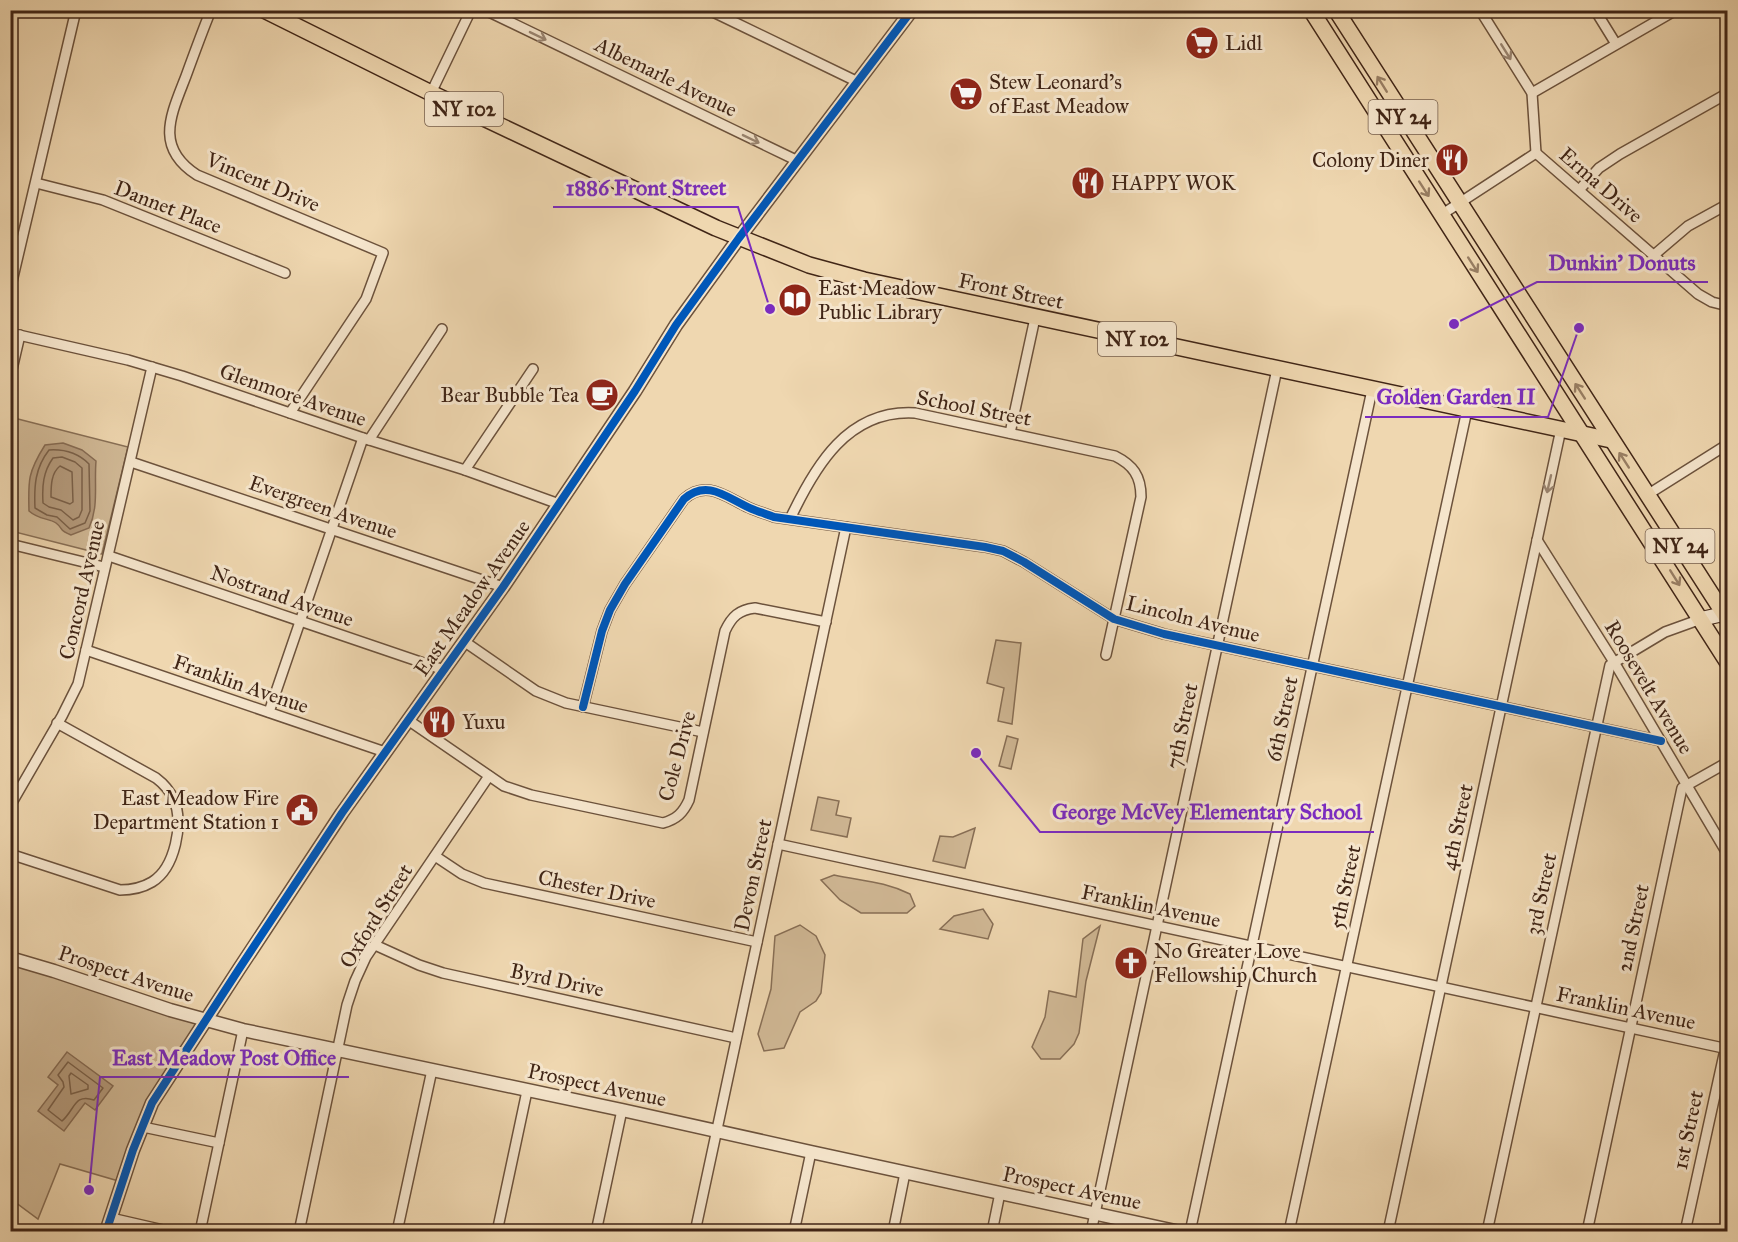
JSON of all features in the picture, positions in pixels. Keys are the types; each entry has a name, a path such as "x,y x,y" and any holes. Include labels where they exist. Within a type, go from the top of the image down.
{"main road":[{"name":"Front Street","path":"264,10 431,93 739,238 809,265 864,280 1035,318 1611,440"},
{"name":"NY 24","path":"1311,10 1728,663"},
{"name":"NY 24","path":"1336,10 1726,616"},
{"path":"1701,619 1726,616"}],"street":[{"path":"10,290 76,10"},
{"name":"Vincent Drive","path":"211,10 171,116 169,137 176,156 197,175 384,253 366,299 290,413"},
{"path":"431,93 471,10"},
{"name":"Albemarle Avenue","path":"485,10 798,161"},
{"path":"709,10 858,82"},
{"name":"East Meadow Avenue","path":"106,1232 152,1103 342,813 503,587 635,392 676,325 912,10"},
{"path":"1441,215 1536,153 1532,93 1480,10"},
{"path":"1595,10 1616,44"},
{"path":"1532,93 1676,10"},
{"path":"1580,189 1599,168 1620,154 1728,93"},
{"name":"Erma Drive","path":"1536,153 1698,294 1712,302 1728,306"},
{"name":"Dannet Place","path":"36,183 103,200 285,273"},
{"path":"1654,255 1688,226 1728,204"},
{"path":"1010,433 1035,318"},
{"path":"269,712 332,529 366,439 442,329"},
{"path":"10,378 15,334"},
{"name":"Glenmore Avenue","path":"15,334 152,367 465,470 559,504"},
{"name":"Concord Avenue","path":"10,806 78,684 152,367"},
{"path":"465,470 533,369"},
{"name":"7th Street","path":"1091,1232 1277,369"},
{"name":"6th Street","path":"1190,1232 1372,390"},
{"name":"5th Street","path":"1289,1232 1467,410"},
{"name":"School Street","path":"790,519 805,488 833,446 848,433 869,421 890,415 915,413 1097,452 1126,462 1137,473 1141,485 1141,497 1114,619"},
{"name":"4th Street","path":"1388,1232 1561,429"},
{"path":"1647,495 1728,444"},
{"name":"Evergreen Avenue","path":"130,462 503,587"},
{"name":"Lincoln Avenue","path":"583,707 602,632 610,610 625,584 684,499 691,493 703,489 716,491 753,510 774,517 1003,551 1114,619 1164,634 1661,741"},
{"name":"Devon Street","path":"695,1232 846,527"},
{"name":"Roosevelt Avenue","path":"1537,540 1614,662 1728,855"},
{"path":"10,544 104,567"},
{"name":"Nostrand Avenue","path":"109,556 444,670"},
{"name":"Cole Drive","path":"408,720 504,786 531,795 663,823 675,820 686,807 725,631 735,615 744,609 755,608 826,622"},
{"path":"1106,655 1114,619"},
{"path":"1614,662 1665,632 1701,619"},
{"path":"465,642 536,690 566,703 703,732"},
{"name":"Franklin Avenue","path":"86,650 385,752"},
{"name":"3rd Street","path":"1487,1232 1596,727 1610,665 1614,662"},
{"path":"10,855 120,890 138,889 153,882 169,863 178,818 175,802 169,791 156,778 57,723"},
{"path":"1687,785 1728,762"},
{"name":"Oxford Street","path":"298,1232 355,981 366,957 489,776"},
{"name":"2nd Street","path":"1587,1232 1682,788 1687,785"},
{"name":"Franklin Avenue","path":"778,844 1726,1049"},
{"name":"Chester Drive","path":"435,856 462,874 484,883 757,942"},
{"name":"Byrd Drive","path":"375,945 442,973 736,1038"},
{"name":"Prospect Avenue","path":"10,958 205,1021 243,1030 1180,1232"},
{"path":"200,1232 243,1030"},
{"name":"1st Street","path":"1685,1232 1728,1036"},
{"path":"398,1232 432,1070"},
{"path":"497,1232 527,1091"},
{"path":"596,1232 622,1110"},
{"path":"143,1127 219,1143"},
{"path":"794,1232 811,1152"},
{"path":"893,1232 905,1173"},
{"path":"992,1232 1000,1193"},
{"path":"111,1218 172,1232"}],"shaded area":[{"path":"14,418 128,447 102,554 11,531 10,432"},
{"path":"996,640 1021,643 1012,724 998,721 1004,688 987,683"},
{"path":"1007,736 1018,739 1011,769 999,766"},
{"path":"818,797 839,801 836,815 851,818 847,837 811,830"},
{"path":"975,828 965,868 933,861 940,836 953,837"},
{"path":"834,875 882,884 900,890 910,894 915,906 907,913 861,913 840,900 821,880"},
{"path":"983,909 993,924 988,939 940,929 954,916"},
{"path":"800,925 816,936 825,955 821,993 816,1001 800,1012 784,1048 764,1051 758,1034 771,989 775,936"},
{"path":"1100,926 1086,981 1079,1033 1074,1044 1060,1059 1041,1059 1032,1047 1045,1017 1049,991 1076,997 1083,939"},
{"path":"11,958 205,1021 152,1103 122,1182 60,1164 38,1219 11,1199"}],"water":[{"path":"63,443 82,450 96,461 95,503 92,520 89,528 71,535 64,532 53,521 36,516 29,511 29,484 35,462 45,445"},
{"path":"67,1052 113,1086 95,1110 85,1103 64,1131 38,1111 58,1085 48,1077"}],"cycle path":[{"path":"106,1232 133,1150 152,1103 239,969 342,813 503,587 635,391 676,325 912,10"},
{"path":"583,707 602,631 610,610 625,584 684,499 701,490 710,490 774,517 1003,551 1114,619 1164,634 1661,741"}],"place":[{"name":"Lidl","path":"1202,43"},
{"name":"Stew Leonard's of East Meadow","path":"966,94"},
{"name":"Colony Diner","path":"1452,160"},
{"name":"HAPPY WOK","path":"1088,183"},
{"name":"East Meadow Public Library","path":"795,300"},
{"name":"1886 Front Street","path":"770,309"},
{"name":"Dunkin' Donuts","path":"1454,324"},
{"name":"Golden Garden II","path":"1579,328"},
{"name":"Bear Bubble Tea","path":"602,395"},
{"name":"Yuxu","path":"439,722"},
{"name":"George McVey Elementary School","path":"976,753"},
{"name":"East Meadow Fire Department Station 1","path":"302,810"},
{"name":"No Greater Love Fellowship Church","path":"1131,963"},
{"name":"East Meadow Post Office","path":"89,1190"}]}
